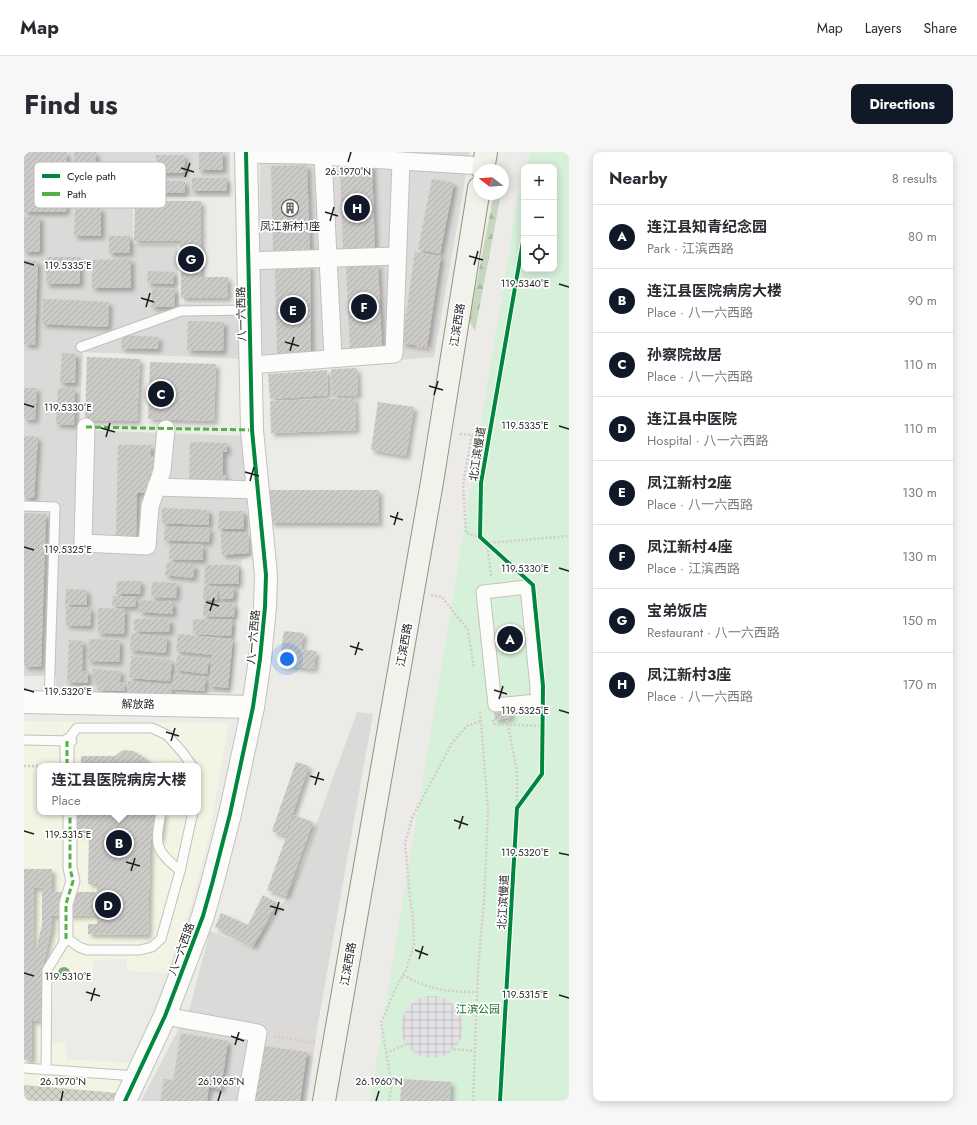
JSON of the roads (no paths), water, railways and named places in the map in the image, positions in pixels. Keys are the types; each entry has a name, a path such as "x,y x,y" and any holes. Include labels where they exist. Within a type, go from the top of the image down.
{"main road":[{"name":"江滨西路","path":"324,1101 425,528 477,200"}],"street":[{"path":"246,153 305,154 323,156 362,155 401,161 423,157 484,163"},
{"name":"八一六西路","path":"125,1101 165,1016 196,936 212,884 230,814 253,707 263,632 266,575 252,430 246,153"},
{"path":"323,156 333,358"},
{"path":"251,365 394,354 401,161"},
{"path":"249,261 397,256"},
{"path":"86,427 83,544 147,546 150,506 162,471 166,428"},
{"path":"156,487 258,490"},
{"path":"527,587 537,687 536,701 495,704 483,592 527,587"},
{"name":"解放路","path":"24,702 253,707"},
{"path":"67,763 70,741"},
{"path":"66,939 66,904 73,880 70,868 70,815"},
{"path":"165,1016 258,1033 246,1101"}],"lane":[{"path":"81,347 182,312 250,310"},
{"path":"24,506 54,507 49,702"},
{"path":"24,740 70,741 77,728 152,728 166,735 183,753 190,763"},
{"path":"161,815 157,837 159,848 165,857 180,871"},
{"path":"46,1070 47,970 66,939 78,947 87,950 140,950 152,947 161,939 180,871 192,815"},
{"path":"24,1068 137,1076"}],"place":[{"name":"凤江新村1座","path":"290,208"},
{"name":"凤江新村3座","path":"357,208"},
{"name":"宝弟饭店","path":"191,259"},
{"name":"凤江新村4座","path":"364,307"},
{"name":"凤江新村2座","path":"293,310"},
{"name":"孙察院故居","path":"161,394"},
{"name":"连江县知青纪念园","path":"510,639"},
{"name":"连江县医院病房大楼","path":"119,843"},
{"name":"连江县中医院","path":"108,905"}],"park label":[{"name":"江滨公园","path":"478,1009"}]}
